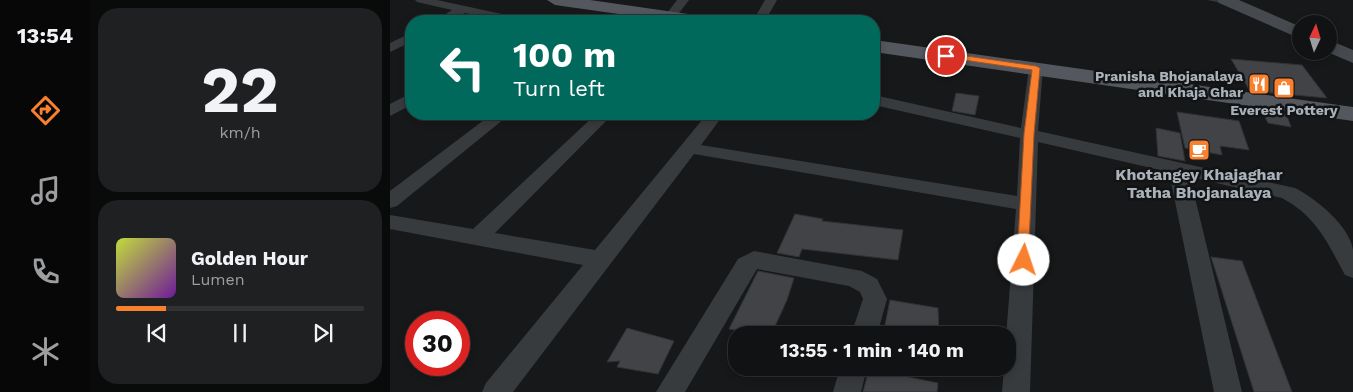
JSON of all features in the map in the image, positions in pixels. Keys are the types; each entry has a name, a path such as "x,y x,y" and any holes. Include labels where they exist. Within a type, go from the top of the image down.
{"main road":[{"path":"555,0 645,15"},
{"path":"1225,0 1292,30"},
{"path":"880,47 1353,114"},
{"path":"1338,50 1353,57"}],"street":[{"path":"421,0 488,15"},
{"path":"672,15 683,0"},
{"path":"762,15 771,0"},
{"path":"454,15 464,10"},
{"path":"390,48 405,40"},
{"path":"1016,392 1027,204 1029,134 1036,68"},
{"path":"880,101 1288,193 1304,200 1326,219 1353,269"},
{"path":"390,111 405,102"},
{"path":"390,201 494,120"},
{"path":"477,238 599,120"},
{"path":"496,392 711,120"},
{"path":"688,148 1027,204"},
{"path":"1178,168 1228,392"},
{"path":"390,222 600,260"},
{"path":"670,392 750,261 854,278 869,286 874,299 866,326"},
{"path":"846,392 851,376"}],"building":[{"path":"1231,59 1302,65 1327,98 1250,91"},
{"path":"956,93 979,96 975,115 952,111"},
{"path":"1261,110 1286,113 1291,127 1268,123"},
{"path":"1177,112 1239,121 1249,150 1220,146 1222,155 1185,148"},
{"path":"1156,128 1180,133 1185,161 1158,156"},
{"path":"795,214 823,219 822,221 903,230 898,260 802,249 799,257 777,253"},
{"path":"1211,257 1242,261 1292,392 1254,392"},
{"path":"758,271 794,278 787,300 775,326 730,326"},
{"path":"890,300 938,308 939,326 885,326"},
{"path":"627,328 674,341 658,374 617,367 620,361 607,362"},
{"path":"867,376 904,376 938,383 937,392 863,392"}],"waterway":[{"path":"1209,0 1226,3"}],"place":[{"name":"Pranisha Bhojanalaya and Khaja Ghar","path":"1259,84"},
{"name":"Everest Pottery","path":"1284,88"},
{"name":"Khotangey Khajaghar Tatha Bhojanalaya","path":"1199,150"}],"route":[{"path":"946,56 1036,68 1029,134 1024,260"}]}
